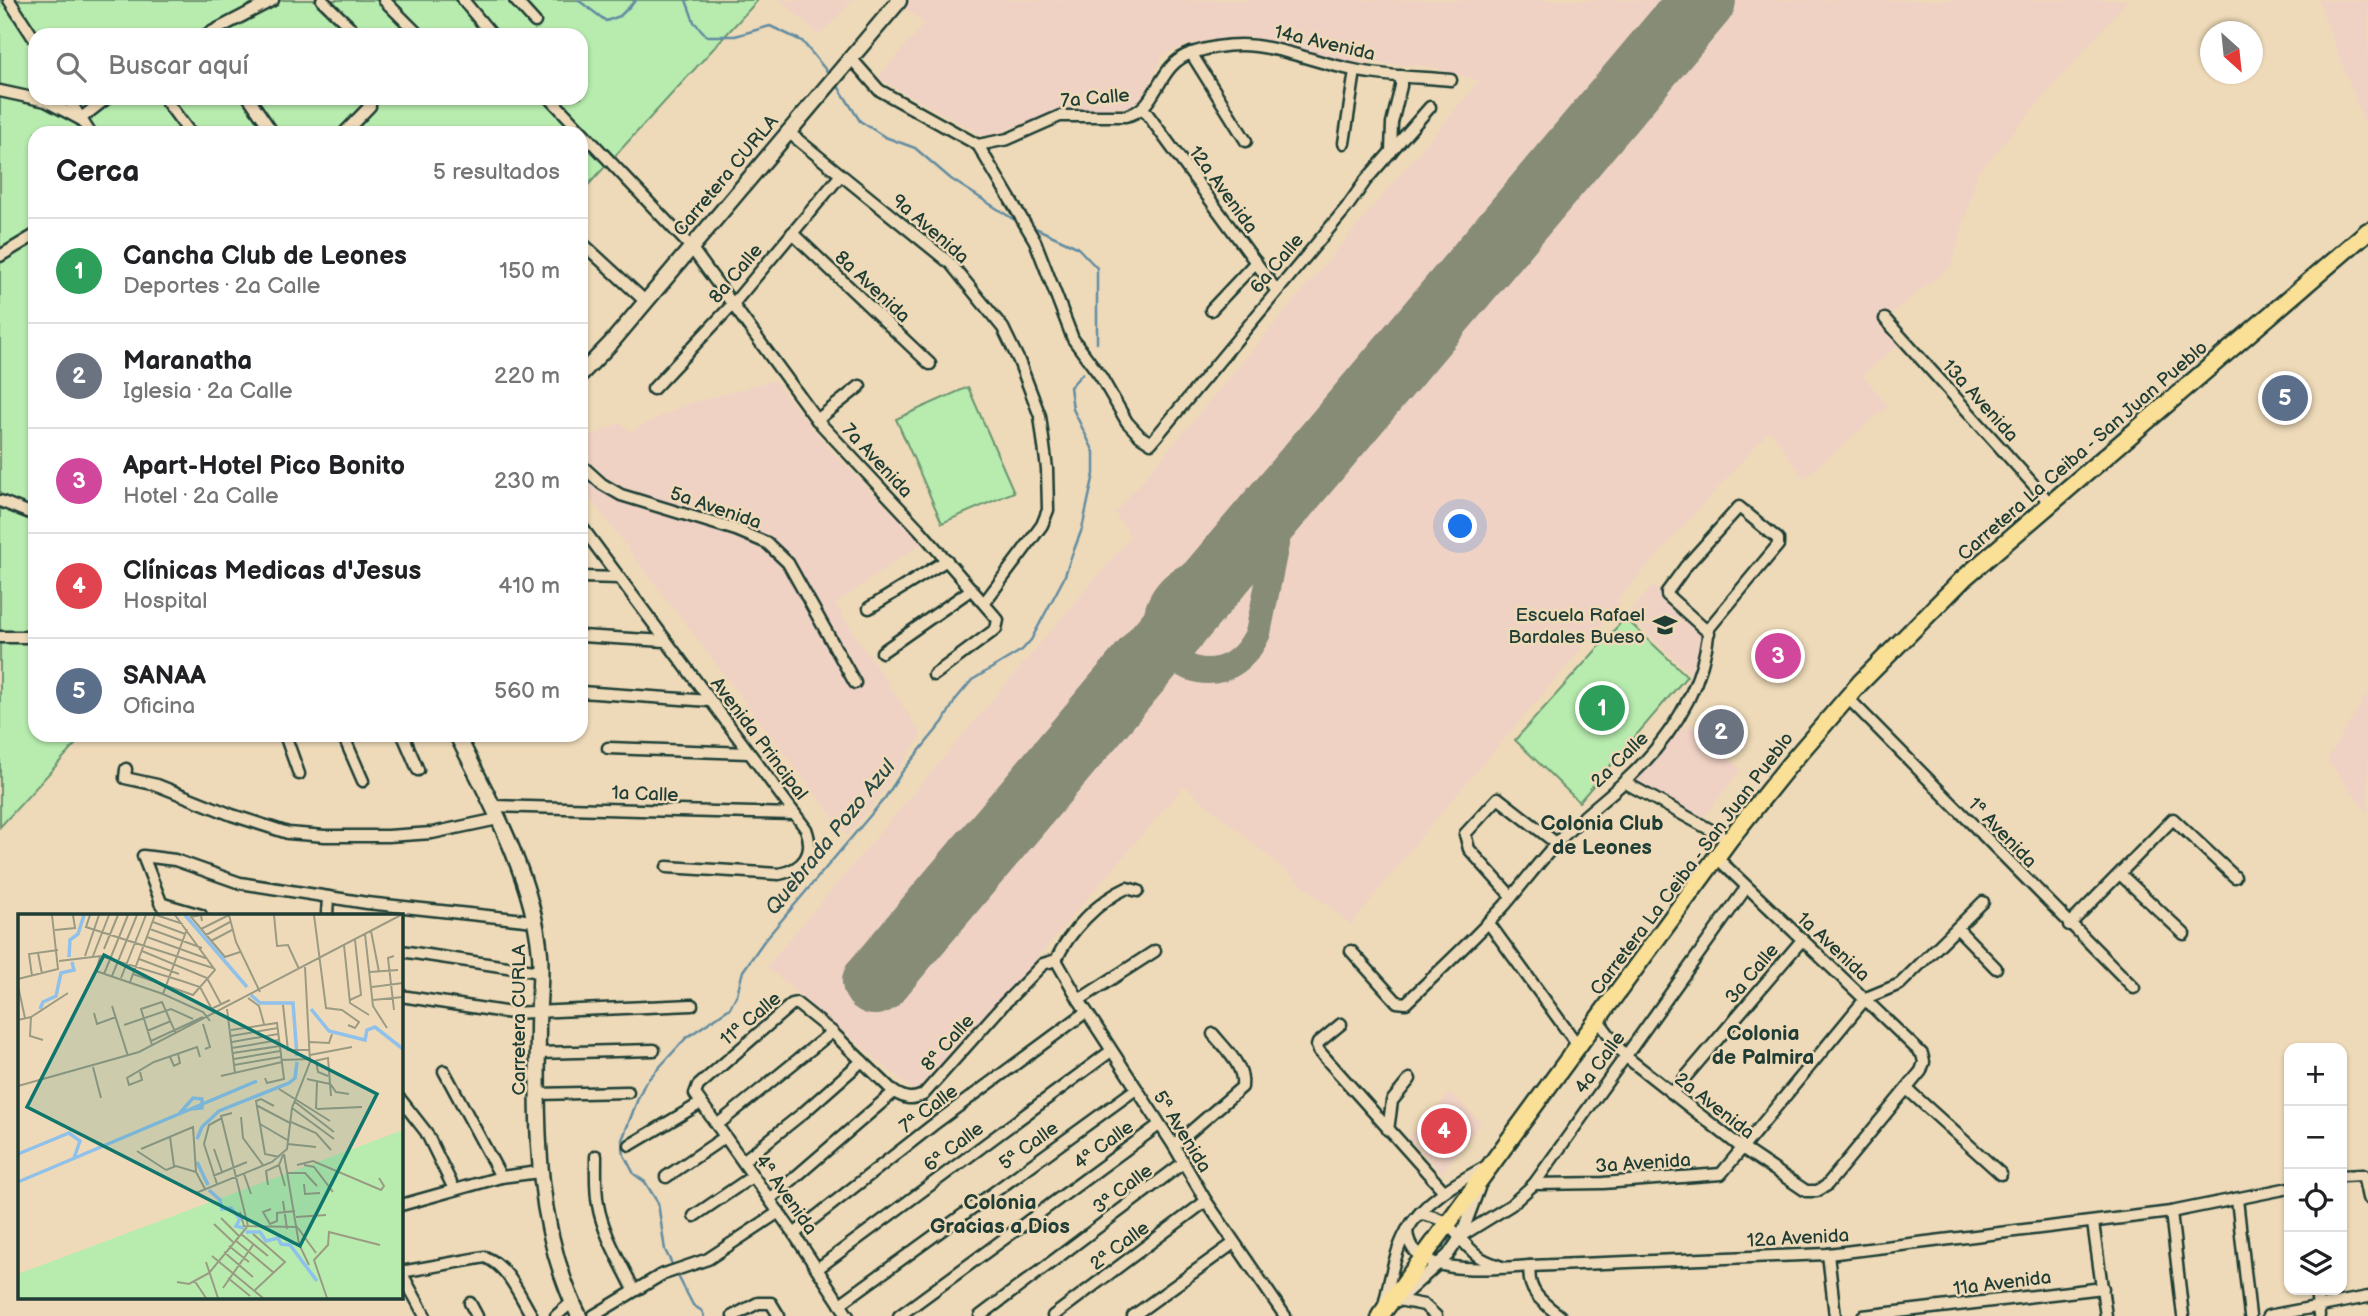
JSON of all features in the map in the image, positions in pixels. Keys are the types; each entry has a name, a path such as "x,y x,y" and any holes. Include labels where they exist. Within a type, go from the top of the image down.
{"main road":[{"name":"Carretera CURLA","path":"588,367 611,343 899,1"},
{"name":"Carretera La Ceiba - San Juan Pueblo","path":"1381,1315 1729,840 1789,765 1848,698 1964,578 2368,231"},
{"name":"Carretera CURLA","path":"460,742 496,813 534,920 540,955 537,1094 539,1172 556,1256 579,1316"}],"street":[{"path":"9,0 28,29"},
{"path":"322,0 351,28"},
{"path":"384,0 412,28"},
{"path":"463,0 486,28"},
{"path":"515,0 535,22"},
{"path":"219,28 267,2"},
{"name":"14a Avenida","path":"1191,53 1249,43 1355,71 1451,80"},
{"path":"1191,53 1246,141"},
{"name":"7a Calle","path":"978,145 1008,139 1060,116 1135,114 1143,108 1170,65 1191,53"},
{"path":"850,57 879,90 978,145"},
{"path":"1344,144 1355,71"},
{"path":"1391,152 1392,123 1401,76"},
{"path":"0,91 28,97"},
{"path":"54,105 80,119"},
{"path":"72,105 85,126"},
{"path":"80,119 98,105"},
{"path":"169,105 185,126"},
{"path":"254,105 268,126"},
{"path":"351,126 370,105"},
{"name":"7a Avenida","path":"557,105 577,126"},
{"name":"6a Calle","path":"978,145 1035,242 1073,339 1101,377 1127,422 1151,443 1430,107"},
{"name":"12a Avenida","path":"1143,108 1276,290"},
{"name":"9a Avenida","path":"787,131 951,264 1003,328 1019,361 1040,416 1047,469 1048,510 1030,542 984,603"},
{"name":"7a Avenida","path":"588,138 691,246 817,420 947,560 998,620 996,629 934,675"},
{"name":"8a Calle","path":"653,389 733,304 840,176"},
{"name":"8a Avenida","path":"792,233 930,364"},
{"path":"0,256 28,239"},
{"path":"588,248 645,301"},
{"path":"1211,310 1256,262"},
{"name":"13a Avenida","path":"1885,319 2051,504"},
{"path":"817,420 860,386"},
{"name":"5a Avenida","path":"588,471 602,484 621,495 736,530 767,543 788,563 855,683"},
{"path":"0,501 28,512"},
{"name":"2a Calle","path":"1351,951 1397,1002 1406,1003 1488,922 1556,843 1588,811 1624,782 1678,723 1694,691 1704,662 1709,633 1709,628 1777,545 1777,540 1742,509 1736,509 1668,589 1667,595 1709,633"},
{"name":"Avenida Principal","path":"588,536 806,829 810,847 803,864 792,872 766,874 667,867"},
{"path":"869,608 947,560"},
{"path":"588,577 619,578"},
{"path":"882,652 972,589"},
{"path":"588,636 665,641"},
{"path":"0,637 28,637"},
{"path":"588,692 710,701"},
{"name":"1ª Avenida","path":"1848,698 2134,988"},
{"path":"288,742 299,774"},
{"path":"346,742 363,781"},
{"path":"405,742 418,769"},
{"path":"608,748 748,753"},
{"name":"1a Calle","path":"126,769 125,778 157,785 232,815 288,833 325,836 432,833 496,813 795,814"},
{"path":"1624,782 1729,840"},
{"path":"1511,896 1469,849 1465,834 1495,799 1501,799 1556,843"},
{"path":"2069,925 2173,819 2235,877"},
{"path":"166,914 143,856 175,860 240,883 367,903 534,920"},
{"name":"1a Avenida","path":"1717,858 1922,1054 1924,1062 1921,1071 1907,1089"},
{"path":"2120,874 2184,934"},
{"name":"8ª Calle","path":"894,1092 912,1099 923,1095 1043,964 1056,960 1066,942 1091,914 1114,894 1127,888 1138,891"},
{"name":"4a Calle","path":"1461,1236 1511,1205 1534,1184 1746,888"},
{"path":"327,914 328,897"},
{"path":"1742,1148 1866,998 1900,984 1983,902"},
{"path":"160,903 198,914"},
{"path":"1488,922 1579,1047"},
{"path":"1957,928 1996,968"},
{"name":"3a Calle","path":"1672,1093 1802,940"},
{"path":"402,950 540,972"},
{"path":"1079,1000 1155,951"},
{"name":"5ª Avenida","path":"1056,960 1206,1201 1284,1316"},
{"path":"402,996 511,1013 538,1014 692,1006"},
{"name":"11ª Calle","path":"698,1098 698,1086 794,1003 798,1003 832,1032"},
{"name":"7ª Calle","path":"794,1234 933,1125 1086,1012"},
{"name":"2a Avenida","path":"1598,1020 1625,1056 1742,1148 1806,1191 1817,1191 1826,1186 1907,1089"},
{"path":"1341,1024 1317,1046 1443,1191"},
{"path":"718,1125 832,1032 894,1092 769,1199"},
{"path":"1174,1146 1242,1087 1244,1077 1238,1065 1213,1034"},
{"path":"538,1053 654,1050"},
{"name":"6ª Calle","path":"817,1269 1111,1051"},
{"path":"743,1161 803,1114 862,1061"},
{"path":"444,1071 501,1177"},
{"path":"1388,1130 1392,1101 1410,1079"},
{"name":"5ª Calle","path":"840,1304 1136,1089"},
{"path":"1907,1089 2001,1174"},
{"path":"537,1094 628,1092"},
{"path":"630,1145 698,1098"},
{"name":"4ª Avenida","path":"698,1098 779,1212 848,1316"},
{"path":"402,1101 426,1132 454,1189"},
{"name":"4ª Calle","path":"899,1316 1159,1125"},
{"path":"666,1177 725,1137"},
{"name":"3a Avenida","path":"1534,1184 1603,1184 1720,1174 1742,1148"},
{"path":"596,1156 595,1187 598,1208 634,1290"},
{"name":"3ª Calle","path":"980,1316 1183,1163"},
{"path":"1381,1315 1399,1247 1407,1230 1443,1191 1489,1165"},
{"path":"1381,1315 1440,1264 1461,1236 1489,1165"},
{"path":"402,1205 501,1177 539,1172"},
{"path":"2347,1176 2363,1175 2368,1198"},
{"path":"694,1216 753,1176"},
{"name":"12a Avenida","path":"1422,1258 1440,1264 1490,1270 1530,1266 1828,1254 2171,1212 2284,1189"},
{"path":"2237,1199 2250,1316"},
{"name":"2ª Calle","path":"1053,1316 1206,1201"},
{"path":"593,1316 634,1290 670,1272 708,1259 779,1212"},
{"path":"2171,1212 2183,1316"},
{"path":"1420,1214 1448,1223 1477,1256 1503,1268"},
{"path":"2093,1223 2106,1316"},
{"path":"1407,1230 1410,1245 1422,1258"},
{"path":"1133,1316 1234,1243"},
{"path":"1828,1254 1835,1316"},
{"path":"402,1272 485,1257 503,1269 532,1316"},
{"path":"1530,1266 1531,1286 1536,1296 1560,1316"},
{"path":"402,1274 425,1316"},
{"path":"1418,1284 1423,1306"},
{"name":"11a Avenida","path":"1863,1316 2103,1288"},
{"path":"2267,1316 2319,1311 2368,1297"},
{"path":"1398,1300 1423,1306 1436,1316"},
{"path":"556,1316 572,1302"},
{"path":"733,1316 764,1302 771,1303 779,1316"},
{"path":"470,1303 477,1316"}],"shaded area":[{"path":"779,0 853,0 820,35"},
{"path":"897,0 2128,0 1978,173 1951,267 1884,319 1902,342 1863,375 1888,406 1804,479 1770,430 1617,600 1620,604 1424,833 1351,925 1184,786 921,1094 916,1093 766,967 1130,537 1115,513 1479,81 1428,66 1355,63 1254,37 1231,37 1195,43 1164,54 1139,102 1133,107 1060,110 995,134 981,135 877,78 924,24"},
{"path":"2318,0 2368,0 2368,133"},
{"path":"774,380 827,446 922,543 835,604 922,735 847,836 588,496 588,437 622,422 629,432 681,406"},
{"name":"Escuela Rafael Bardales Bueso","path":"1653,585 1704,635 1699,664 1692,675 1627,615"},
{"path":"2368,692 2368,813 2327,760"},
{"path":"1688,722 1741,769 1703,819 1635,781"},
{"path":"1450,1093 1481,1122 1442,1173 1408,1138"}],"green space":[{"path":"0,0 758,0 588,185 588,126 28,126 28,742 78,742 0,827"},
{"path":"968,387 1014,492 942,523 896,419"},
{"path":"1625,618 1687,676 1579,802 1515,740"}],"waterway":[{"name":"Quebrada Pozo Azul","path":"578,0 606,21 620,16 636,0"},
{"name":"Quebrada Pozo Azul","path":"686,0 694,22 707,36 735,36 770,26 802,41 830,75"},
{"name":"Quebrada Pozo Azul","path":"836,83 860,121 885,137 915,148 951,179 1013,219"},
{"name":"Quebrada Pozo Azul","path":"1033,227 1077,247 1097,268 1097,343"},
{"name":"Quebrada Pozo Azul","path":"673,1266 665,1250 658,1203 645,1182 634,1174 624,1155 622,1140 639,1096 645,1083 686,1038 730,1008 743,971 764,941 885,798 972,680 1022,650 1031,640 1064,578 1082,529 1094,474 1094,452 1073,409 1070,387 1083,373"},
{"name":"Quebrada Pozo Azul","path":"676,1272 693,1305 702,1311 704,1316"}],"taxiway":[{"path":"1229,562 1183,578 1171,588 1158,609 1157,630 1166,649 1180,663 1199,670 1220,669 1241,657 1258,633 1284,505 1294,485"}],"runway":[{"path":"875,982 1703,0"}],"place":[{"name":"SANAA","path":"2285,398"},
{"name":"Escuela Rafael Bardales Bueso","path":"1665,625"},
{"name":"Apart-Hotel Pico Bonito","path":"1778,656"},
{"name":"Cancha Club de Leones","path":"1602,708"},
{"name":"Maranatha","path":"1721,732"},
{"name":"Clínicas Medicas d'Jesus","path":"1444,1131"}],"district":[{"name":"Colonia Club de Leones","path":"1602,835"},
{"name":"Colonia de Palmira","path":"1763,1045"},
{"name":"Colonia Gracias a Dios","path":"1000,1214"}]}
